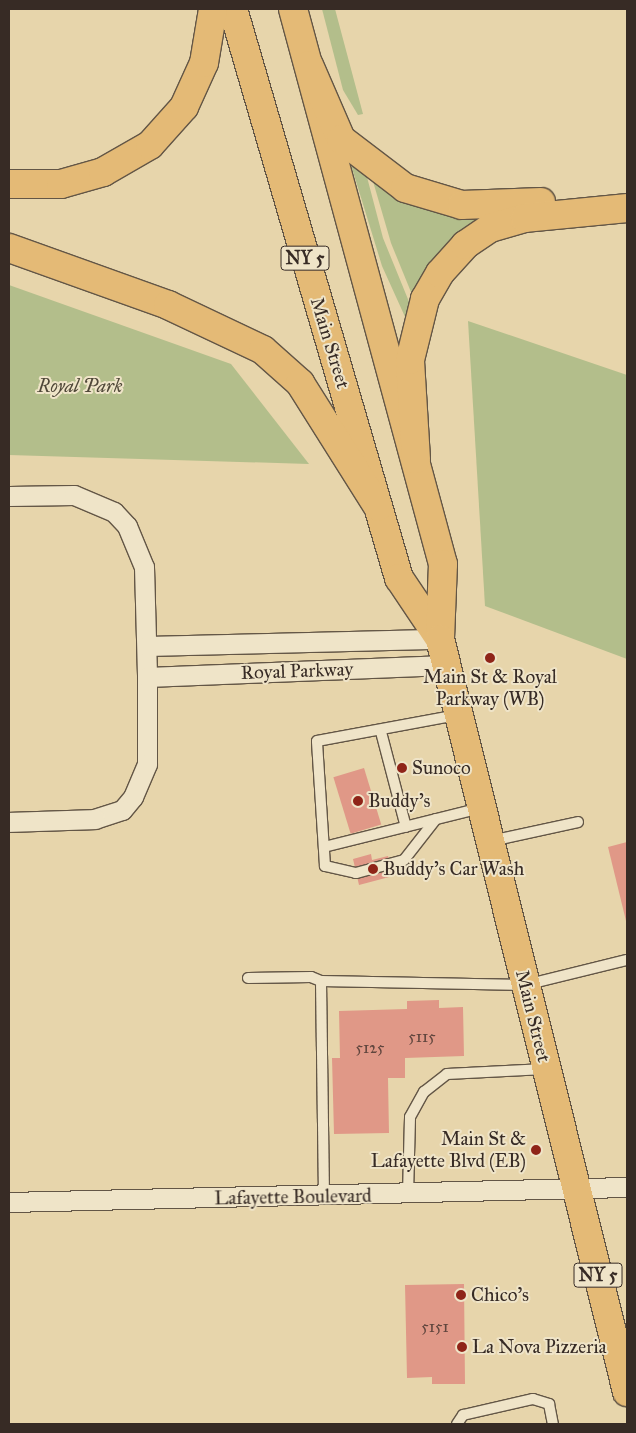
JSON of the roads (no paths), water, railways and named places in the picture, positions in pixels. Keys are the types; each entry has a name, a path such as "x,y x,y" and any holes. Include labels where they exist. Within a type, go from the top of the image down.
{"main road":[{"path":"9,184 60,184 103,172 150,145 184,107 204,63 213,9"},
{"name":"Main Street","path":"233,9 399,578 440,639"},
{"name":"Main Street","path":"293,9 443,564 440,639 627,1392"},
{"path":"309,65 341,139 405,188 462,205 627,195"},
{"path":"416,459 410,360 425,299 440,273 465,246 490,228 525,218 627,208"},
{"path":"9,248 168,305 263,350 300,383 378,507"}],"street":[{"path":"9,496 74,495 114,512 127,526 144,567 147,646 147,764 133,797 122,810 95,819 9,822"},
{"name":"Royal Parkway","path":"147,646 440,639"},
{"name":"Royal Parkway","path":"147,677 446,665"},
{"name":"Lafayette Boulevard","path":"9,1202 577,1190 627,1187"}],"lane":[{"path":"436,819 404,860 356,873 325,866 317,741 381,732 458,714"},
{"path":"381,732 406,827"},
{"path":"324,847 482,808"},
{"path":"490,841 578,822"},
{"path":"248,978 311,977 322,981 525,985 627,960"},
{"path":"322,981 324,1196"},
{"path":"408,1194 410,1117 424,1092 447,1074 546,1069"},
{"path":"457,1424 463,1415 533,1399 549,1404 553,1424"}],"place":[{"name":"Main St & Royal Parkway (WB)","path":"490,658"},
{"name":"Sunoco","path":"402,768"},
{"name":"Buddy's","path":"358,801"},
{"name":"Buddy's Car Wash","path":"373,869"},
{"name":"Main St & Lafayette Blvd (EB)","path":"536,1150"},
{"name":"Chico's","path":"461,1295"},
{"name":"La Nova Pizzeria","path":"462,1347"}],"park label":[{"name":"Royal Park","path":"80,386"}]}
